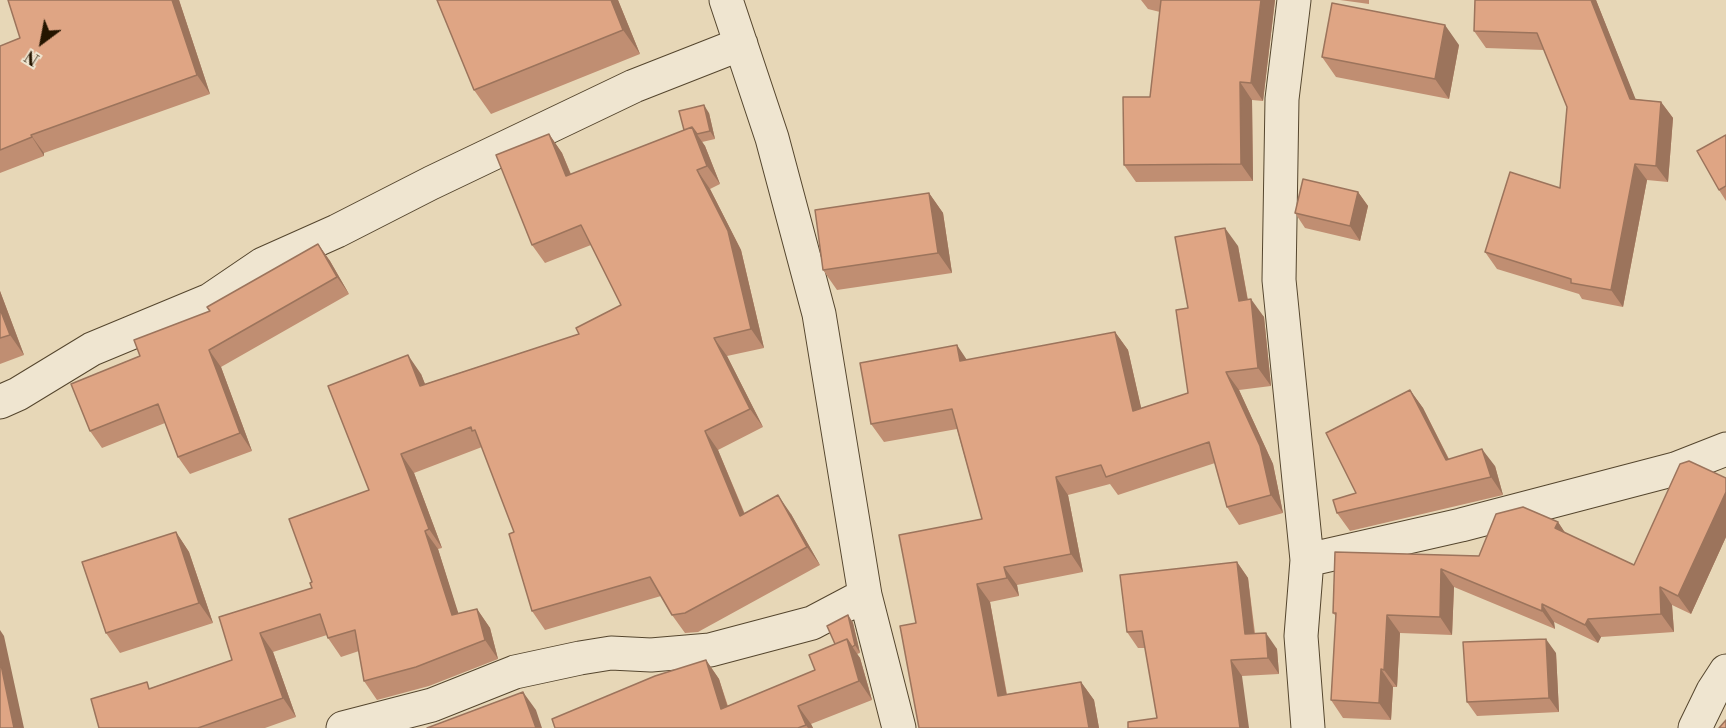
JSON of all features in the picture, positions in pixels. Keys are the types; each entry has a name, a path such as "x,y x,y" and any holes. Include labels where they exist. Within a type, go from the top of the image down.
{"street":[{"path":"726,0 772,138 819,314 865,595 899,728"},
{"path":"1294,0 1282,99 1279,280 1307,560 1301,636 1308,728"},
{"path":"0,402 18,394 92,349 210,300 263,264 337,231 441,178 634,86 741,44"},
{"path":"1307,560 1461,525 1663,472 1726,449"},
{"path":"343,728 432,705 515,672 580,658 611,653 651,655 721,648 812,623 865,595"},
{"path":"1695,728 1713,691 1726,671"}],"building":[{"path":"8,0 172,0 197,75 31,135 32,137 0,150 0,46 20,38"},
{"path":"437,0 611,0 623,30 474,90"},
{"path":"1161,0 1261,0 1251,83 1240,82 1241,164 1124,165 1123,97 1150,97"},
{"path":"1475,0 1591,0 1630,99 1661,102 1656,166 1635,164 1611,290 1571,283 1571,279 1485,252 1510,172 1560,188 1567,107 1537,33 1474,31"},
{"path":"1332,3 1445,25 1435,79 1322,57"},
{"path":"704,105 710,131 697,134 692,127 684,130 679,111"},
{"path":"692,127 707,166 697,170 728,231 751,329 714,338 750,409 705,431 740,516 778,495 807,547 685,613 672,615 650,577 532,611 509,534 514,532 475,430 472,431 471,427 401,454 429,529 425,531 452,615 477,609 485,640 416,667 364,681 355,630 328,638 320,614 260,633 283,698 198,728 99,728 91,699 147,682 149,689 232,660 219,617 312,588 310,583 312,582 289,519 369,490 328,386 408,355 420,386 579,334 576,328 621,305 581,225 532,245 496,155 549,134 566,176"},
{"path":"1726,135 1726,186 1719,190 1697,151"},
{"path":"1303,179 1358,192 1350,226 1295,213"},
{"path":"929,193 938,253 823,270 815,210"},
{"path":"1225,228 1239,301 1251,299 1258,368 1226,372 1260,446 1271,495 1227,507 1209,442 1106,477 1101,465 1056,477 1071,554 1004,567 1007,578 977,584 998,696 1081,682 1089,728 919,728 900,626 916,623 899,535 982,519 952,409 871,424 860,363 957,345 960,361 1115,332 1133,411 1188,393 1176,310 1188,308 1175,237"},
{"path":"318,244 337,277 209,350 240,433 178,457 158,404 90,431 71,384 140,356 134,340 210,311 207,307"},
{"path":"0,309 10,335 0,338"},
{"path":"1410,390 1446,460 1482,449 1491,477 1337,513 1333,500 1356,493 1326,433"},
{"path":"1689,461 1726,478 1726,492 1678,596 1660,587 1661,614 1588,619 1585,625 1542,604 1542,611 1441,569 1440,617 1387,615 1384,670 1381,669 1379,703 1331,700 1336,613 1333,613 1335,552 1479,556 1496,514 1523,507 1558,522 1555,528 1634,565 1680,464"},
{"path":"176,532 199,603 106,633 82,562"},
{"path":"1237,562 1245,634 1266,633 1268,658 1231,660 1240,728 1128,728 1128,722 1157,718 1142,631 1127,632 1120,575"},
{"path":"848,615 855,645 852,647 847,639 835,644 827,626"},
{"path":"847,639 859,681 798,706 806,725 798,728 555,728 552,719 655,676 706,660 721,709 815,670 809,655"},
{"path":"1546,639 1549,698 1467,702 1463,642"},
{"path":"0,660 14,728 0,728"},
{"path":"523,692 536,728 427,728"},
{"path":"1726,720 1726,728 1719,728"}]}
